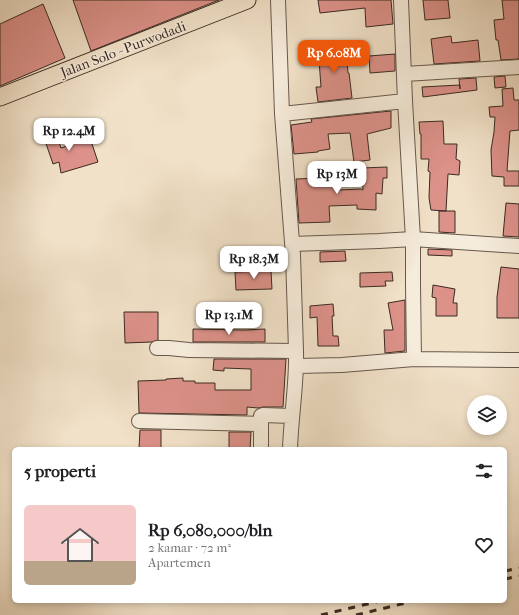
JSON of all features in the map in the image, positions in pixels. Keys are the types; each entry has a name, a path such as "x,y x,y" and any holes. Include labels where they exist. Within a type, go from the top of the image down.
{"main road":[{"name":"Jalan Solo - Purwodadi","path":"0,97 247,0"}],"street":[{"path":"278,0 282,114 292,244 297,366 291,416 290,447"},
{"path":"401,0 410,205 413,239 414,359"},
{"path":"405,74 519,67"},
{"path":"282,114 405,101"},
{"path":"292,244 413,239 519,246"},
{"path":"157,348 189,350 296,350"},
{"path":"297,366 342,365 414,359 519,360"},
{"path":"261,447 261,416 291,416"},
{"path":"139,421 261,424"}],"building":[{"path":"73,0 219,0 91,51"},
{"path":"318,0 391,0 393,24 366,27 365,8 320,13"},
{"path":"423,0 448,0 450,18 425,20"},
{"path":"502,0 519,0 519,59 501,60 498,40 496,40 494,20 504,19"},
{"path":"43,4 65,58 0,86 0,24"},
{"path":"451,36 452,43 478,40 480,61 434,64 431,39"},
{"path":"346,44 348,73 352,98 318,102 316,87 321,87 318,46"},
{"path":"395,54 395,71 370,73 369,56"},
{"path":"505,76 506,87 495,88 494,77"},
{"path":"476,78 477,90 423,97 422,87 460,85 459,79"},
{"path":"513,88 514,100 519,100 519,130 510,131 507,171 519,171 519,186 504,186 504,177 492,176 491,150 495,117 490,117 489,107 503,106 502,89"},
{"path":"391,111 391,128 367,134 370,160 354,162 350,133 328,134 330,149 318,152 294,154 291,125 312,122 311,119"},
{"path":"443,121 444,144 457,144 456,159 460,161 459,175 448,174 446,211 431,210 429,198 429,159 421,159 421,134 419,122"},
{"path":"53,125 61,148 90,138 98,162 61,173 59,162 53,164 41,129"},
{"path":"387,167 387,178 383,178 382,194 376,193 376,210 357,209 357,205 329,206 330,222 299,223 296,179 321,178 321,181 337,179 339,190 363,190 362,168"},
{"path":"506,203 519,204 519,237 503,236"},
{"path":"439,211 455,211 455,233 439,232"},
{"path":"428,249 452,250 452,256 428,255"},
{"path":"345,251 346,261 320,262 320,252"},
{"path":"501,267 519,269 519,318 497,318 497,297"},
{"path":"271,271 272,289 236,290 235,272"},
{"path":"392,272 393,281 385,281 386,286 360,287 360,273"},
{"path":"433,285 455,289 453,303 457,303 457,316 436,316 436,298 432,297"},
{"path":"405,300 405,351 385,353 384,330 393,330 388,303"},
{"path":"333,304 333,336 338,336 339,346 318,346 317,317 310,318 310,306"},
{"path":"124,312 158,312 158,340 152,342 125,343"},
{"path":"193,329 265,329 265,342 193,342"},
{"path":"214,359 286,359 283,407 247,407 247,415 139,413 138,381 183,378 183,381 195,381 195,383 215,383 215,390 251,390 251,369 224,368 224,371 213,370"},
{"path":"140,430 161,430 161,447 139,447"},
{"path":"229,432 251,432 250,447 229,447"}],"railway":[{"path":"507,571 519,568"},
{"path":"507,579 519,576"},
{"path":"321,615 372,603"},
{"path":"356,615 406,603"}]}
